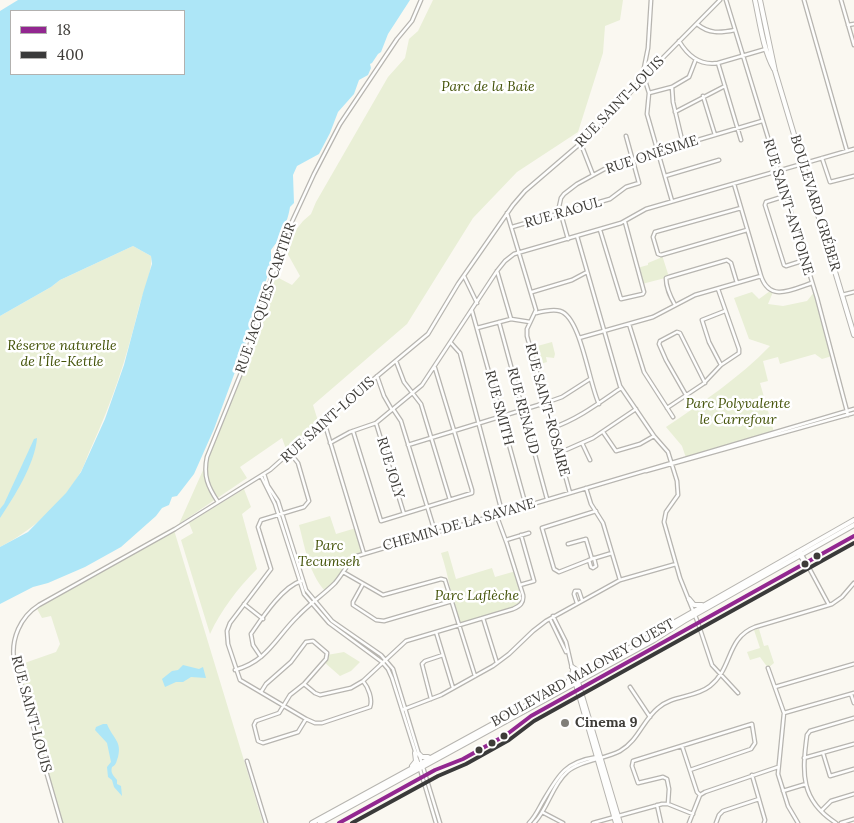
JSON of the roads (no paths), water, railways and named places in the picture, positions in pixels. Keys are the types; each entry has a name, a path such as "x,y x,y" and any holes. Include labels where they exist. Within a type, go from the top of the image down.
{"main road":[{"name":"BOULEVARD GRÉBER","path":"755,0 854,335"},
{"name":"BOULEVARD GRÉBER","path":"760,0 768,48"},
{"name":"BOULEVARD MALONEY OUEST","path":"312,823 401,773 421,765 432,756 576,682 854,520"},
{"name":"BOULEVARD MALONEY OUEST","path":"576,682 587,672 632,650 687,615 694,613 707,603 854,524"},
{"path":"689,599 696,606 707,603"},
{"path":"687,615 690,608 689,599"},
{"path":"578,690 567,686 571,678 572,669 579,672 587,672"},
{"path":"576,682 616,816 620,823"},
{"path":"576,682 598,758"},
{"name":"BOULEVARD MALONEY OUEST","path":"320,823 421,765 567,686"},
{"path":"401,773 414,764 417,753 424,758 432,756"},
{"path":"616,816 616,823"}],"street":[{"name":"RUE JACQUES-CARTIER","path":"218,502 206,480 205,466 207,457 245,363 248,347 287,232 340,124 397,39 412,21 421,0"},
{"path":"651,0 648,48 643,78 650,93 647,114 672,202"},
{"name":"RUE SAINT-LOUIS","path":"61,823 14,660 14,645 18,629 26,615 36,606 165,535 263,475 430,332 464,276 525,191 603,124 643,78 720,0"},
{"name":"RUE SAINT-ANTOINE","path":"726,0 812,283 847,413"},
{"path":"804,0 848,151"},
{"path":"841,0 854,46"},
{"path":"697,24 712,32 722,33 735,30"},
{"path":"848,25 854,24"},
{"path":"679,41 684,50 696,60 710,64 768,48"},
{"path":"650,93 672,87 690,78 696,60"},
{"path":"718,63 741,140"},
{"path":"675,112 725,86"},
{"path":"672,87 675,112 683,144"},
{"path":"703,96 715,135"},
{"name":"RUE ONÉSIME","path":"561,213 559,207 561,198 577,184 610,166 762,121"},
{"path":"626,136 632,158"},
{"path":"581,144 593,175"},
{"path":"330,443 353,431 376,423 424,384 509,257 520,252 625,222 646,209 854,150"},
{"name":"RUE RAOUL","path":"512,227 610,199 626,188 638,183 632,158"},
{"path":"822,158 830,182 854,176"},
{"path":"664,176 719,160"},
{"path":"734,184 761,276 767,288 775,292 787,291 812,283"},
{"path":"785,196 766,202 765,206 784,265 805,260"},
{"path":"741,208 654,232 652,236 657,253 660,255 747,230"},
{"path":"508,213 532,292 536,312 554,310 562,312 572,322 579,338 599,404"},
{"path":"561,213 568,238"},
{"path":"600,230 621,299 643,294 625,222"},
{"path":"577,236 621,388 654,436 668,452 672,463 678,483 678,492 677,498 666,512 664,522 676,564 712,665 738,693"},
{"path":"675,305 669,294 666,278 727,260 731,263 737,283"},
{"path":"498,271 511,319"},
{"path":"532,292 572,280 587,272"},
{"path":"464,276 477,304"},
{"path":"579,338 653,317 692,297 761,276"},
{"path":"667,408 705,383 721,365 741,351 718,289"},
{"path":"842,295 854,292"},
{"name":"RUE SMITH","path":"472,311 526,506"},
{"path":"721,365 702,320 725,311"},
{"name":"RUE SAINT-ROSAIRE","path":"536,312 530,322 527,336 570,493"},
{"path":"477,328 511,319 530,322"},
{"name":"RUE RENAUD","path":"499,322 547,499"},
{"path":"628,324 644,372 672,417"},
{"path":"686,395 666,360 659,343 660,341 677,332 680,333 705,383"},
{"path":"451,343 459,351 502,512"},
{"path":"396,361 403,380 420,404 450,500"},
{"path":"353,431 381,521 472,492 435,367"},
{"path":"377,376 383,395 401,421 435,532"},
{"path":"408,445 559,398 590,379"},
{"path":"552,428 572,420 621,388"},
{"path":"559,453 603,432 636,409"},
{"name":"CHEMIN DE LA SAVANE","path":"235,670 249,666 261,657 273,646 289,624 333,584 353,559 364,554 502,512 847,413 854,409"},
{"name":"CHEMIN DE LA SAVANE","path":"847,413 854,413"},
{"name":"RUE JOLY","path":"376,423 404,514"},
{"path":"323,424 326,428 364,554"},
{"path":"603,432 616,451 640,444 654,436"},
{"path":"582,443 590,460"},
{"path":"290,453 298,463 309,501 304,507 260,520 258,528 271,570 230,623 227,631 228,644 235,670 240,680 313,723 322,723 369,708 371,701 363,681"},
{"path":"263,475 281,514 301,581 313,602 329,623 382,662 390,672 404,709"},
{"path":"586,488 590,502 602,521 620,580"},
{"path":"596,511 542,528 556,571 559,572 612,553"},
{"path":"304,684 322,696 354,687 363,681 404,642 520,605 523,598 520,585 496,514"},
{"path":"506,540 529,533"},
{"path":"520,585 534,581 521,535"},
{"path":"568,544 586,539 591,559"},
{"path":"800,553 829,605"},
{"path":"404,709 431,699 497,663 510,654 533,630 582,600 620,580 676,564"},
{"path":"343,572 385,595 444,579 475,676"},
{"path":"261,657 253,646 251,636 272,605 292,585 301,581"},
{"path":"529,823 561,774 572,763 598,758 619,751 630,744 650,717 663,704 706,689 721,674 734,644 747,631 829,605 842,597 854,583"},
{"path":"363,584 353,605 380,622 452,601"},
{"path":"577,603 574,594 576,591 579,591 582,600"},
{"path":"313,602 332,621 385,659 395,674 417,753 440,823"},
{"path":"244,604 263,619"},
{"path":"483,618 497,663"},
{"path":"551,618 566,642 576,682"},
{"path":"436,632 453,688"},
{"path":"261,692 266,684 290,662 306,642 312,640 326,652 327,656 304,684 290,695 278,714 254,722 254,726 260,743 265,743 298,732 306,719"},
{"path":"431,699 422,664 425,661 443,655"},
{"path":"775,687 854,664"},
{"path":"768,668 784,714 778,767 782,791 798,823"},
{"path":"630,687 650,717"},
{"path":"784,714 853,694 854,703"},
{"path":"836,823 813,804 806,784 803,770 808,732 854,718"},
{"path":"668,804 669,789 667,779 663,777 638,783 635,779 632,763 636,760 752,724 755,737 752,748 690,770"},
{"path":"804,758 854,744"},
{"path":"682,746 697,792 700,795"},
{"path":"823,753 830,776 854,769"},
{"path":"247,762 266,823"},
{"path":"421,765 436,823"},
{"path":"689,823 700,795 711,789 778,767"},
{"path":"534,823 542,812 561,774"},
{"path":"752,775 765,820 764,823"},
{"path":"782,791 806,784"},
{"path":"821,812 831,801 854,794"},
{"path":"716,823 723,811 759,800"},
{"path":"593,823 657,805 668,804 693,814"},
{"path":"657,805 661,823"},
{"path":"539,810 563,823"},
{"path":"433,813 437,812"},
{"path":"841,823 854,819"}],"water":[{"path":"18,0 410,0 388,34 381,52 370,64 371,68 368,75 359,80 354,94 338,112 319,154 297,166 293,175 294,203 290,207 279,239 271,250 271,266 246,342 214,429 194,474 177,496 172,497 169,505 162,508 156,516 121,547 85,567 48,583 33,587 0,604 0,547 28,532 66,493 81,472 105,419 124,365 152,264 151,256 133,246 60,280 0,316 0,11"},
{"path":"37,438 28,469 0,518 0,509 34,439"},
{"path":"183,665 199,669 203,667 206,678 191,677 183,682 176,682 165,687 162,679"},
{"path":"107,724 118,743 118,757 116,764 112,767 112,771 117,784 121,786 122,796 108,777 107,767 111,762 107,743 95,730 96,727"}],"place":[{"name":"Cinema 9","path":"565,723"}],"park label":[{"name":"Parc de la Baie","path":"488,87"},
{"name":"Réserve naturelle de l'Île-Kettle","path":"62,354"},
{"name":"Parc Polyvalente le Carrefour","path":"738,412"},
{"name":"Parc Tecumseh","path":"329,554"},
{"name":"Parc Laflèche","path":"477,596"}]}
